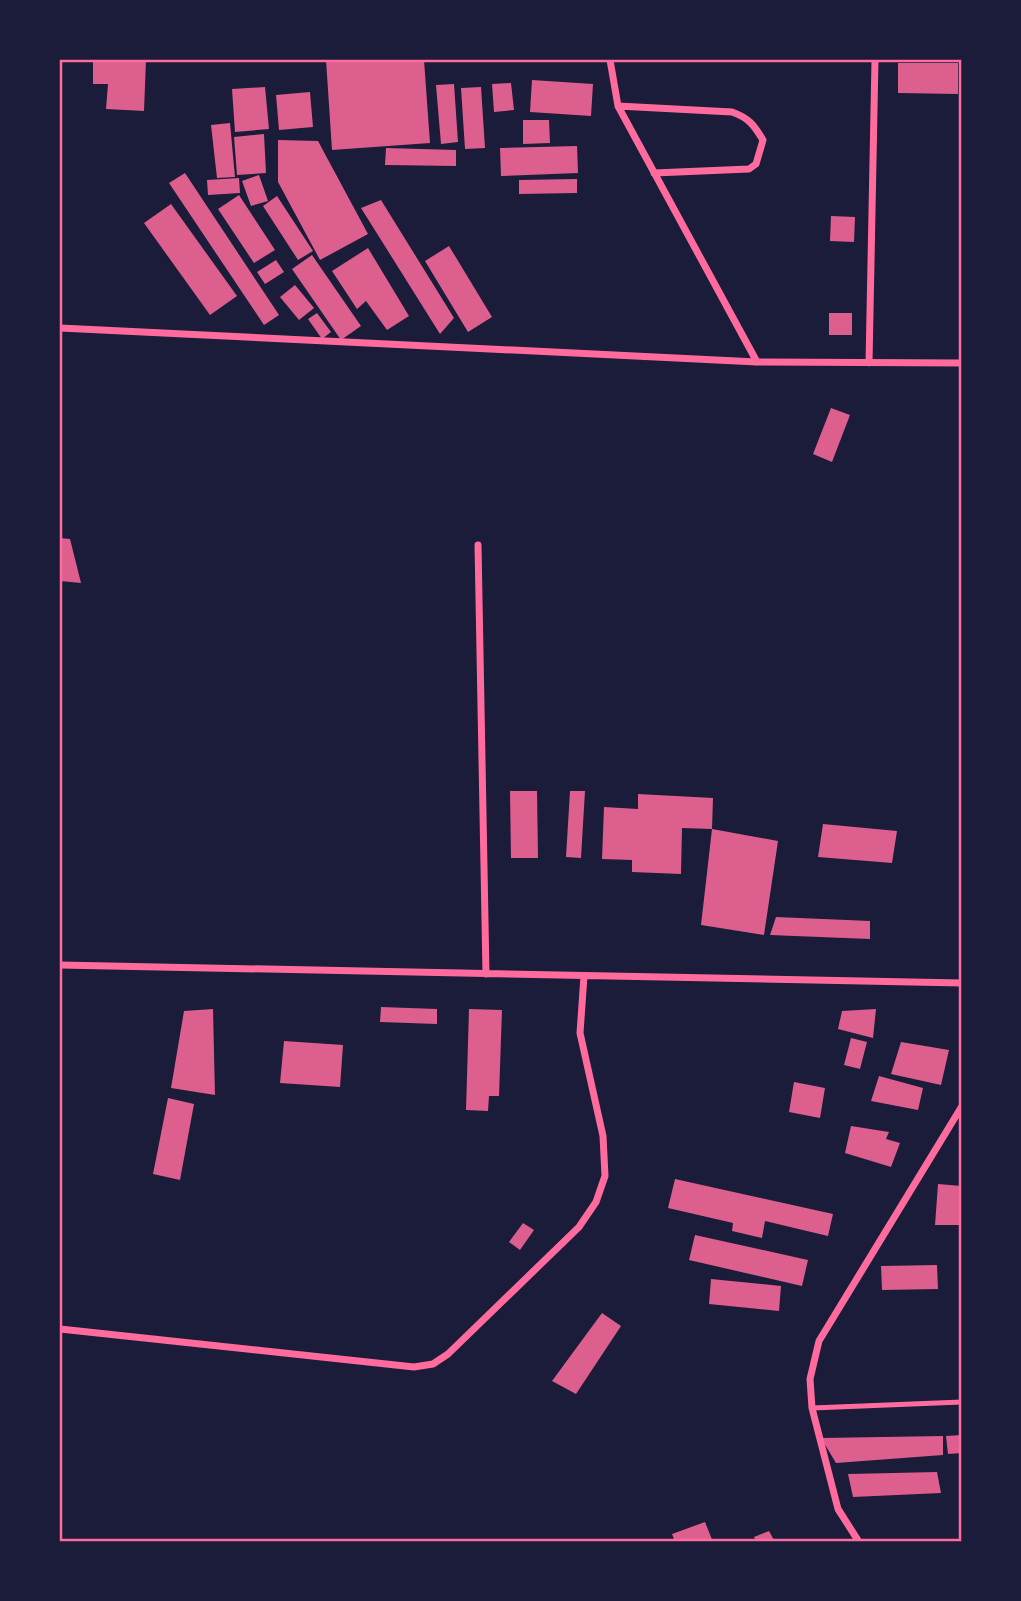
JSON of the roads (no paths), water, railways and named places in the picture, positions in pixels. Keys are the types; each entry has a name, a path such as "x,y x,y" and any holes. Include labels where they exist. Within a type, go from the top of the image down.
{"street":[{"path":"610,60 618,106 757,362"},
{"path":"869,363 875,60"},
{"path":"618,106 732,113 746,117 763,140 757,164 749,169 654,173"},
{"path":"60,328 757,362 961,363"},
{"path":"478,545 486,974"},
{"path":"60,965 961,983"},
{"path":"60,1329 414,1367 433,1364 448,1354 579,1227 596,1202 605,1176 603,1136 580,1033 584,976"},
{"path":"859,1542 838,1509 812,1408 810,1379 819,1341 961,1106"}],"lane":[{"path":"812,1408 961,1402"}]}
